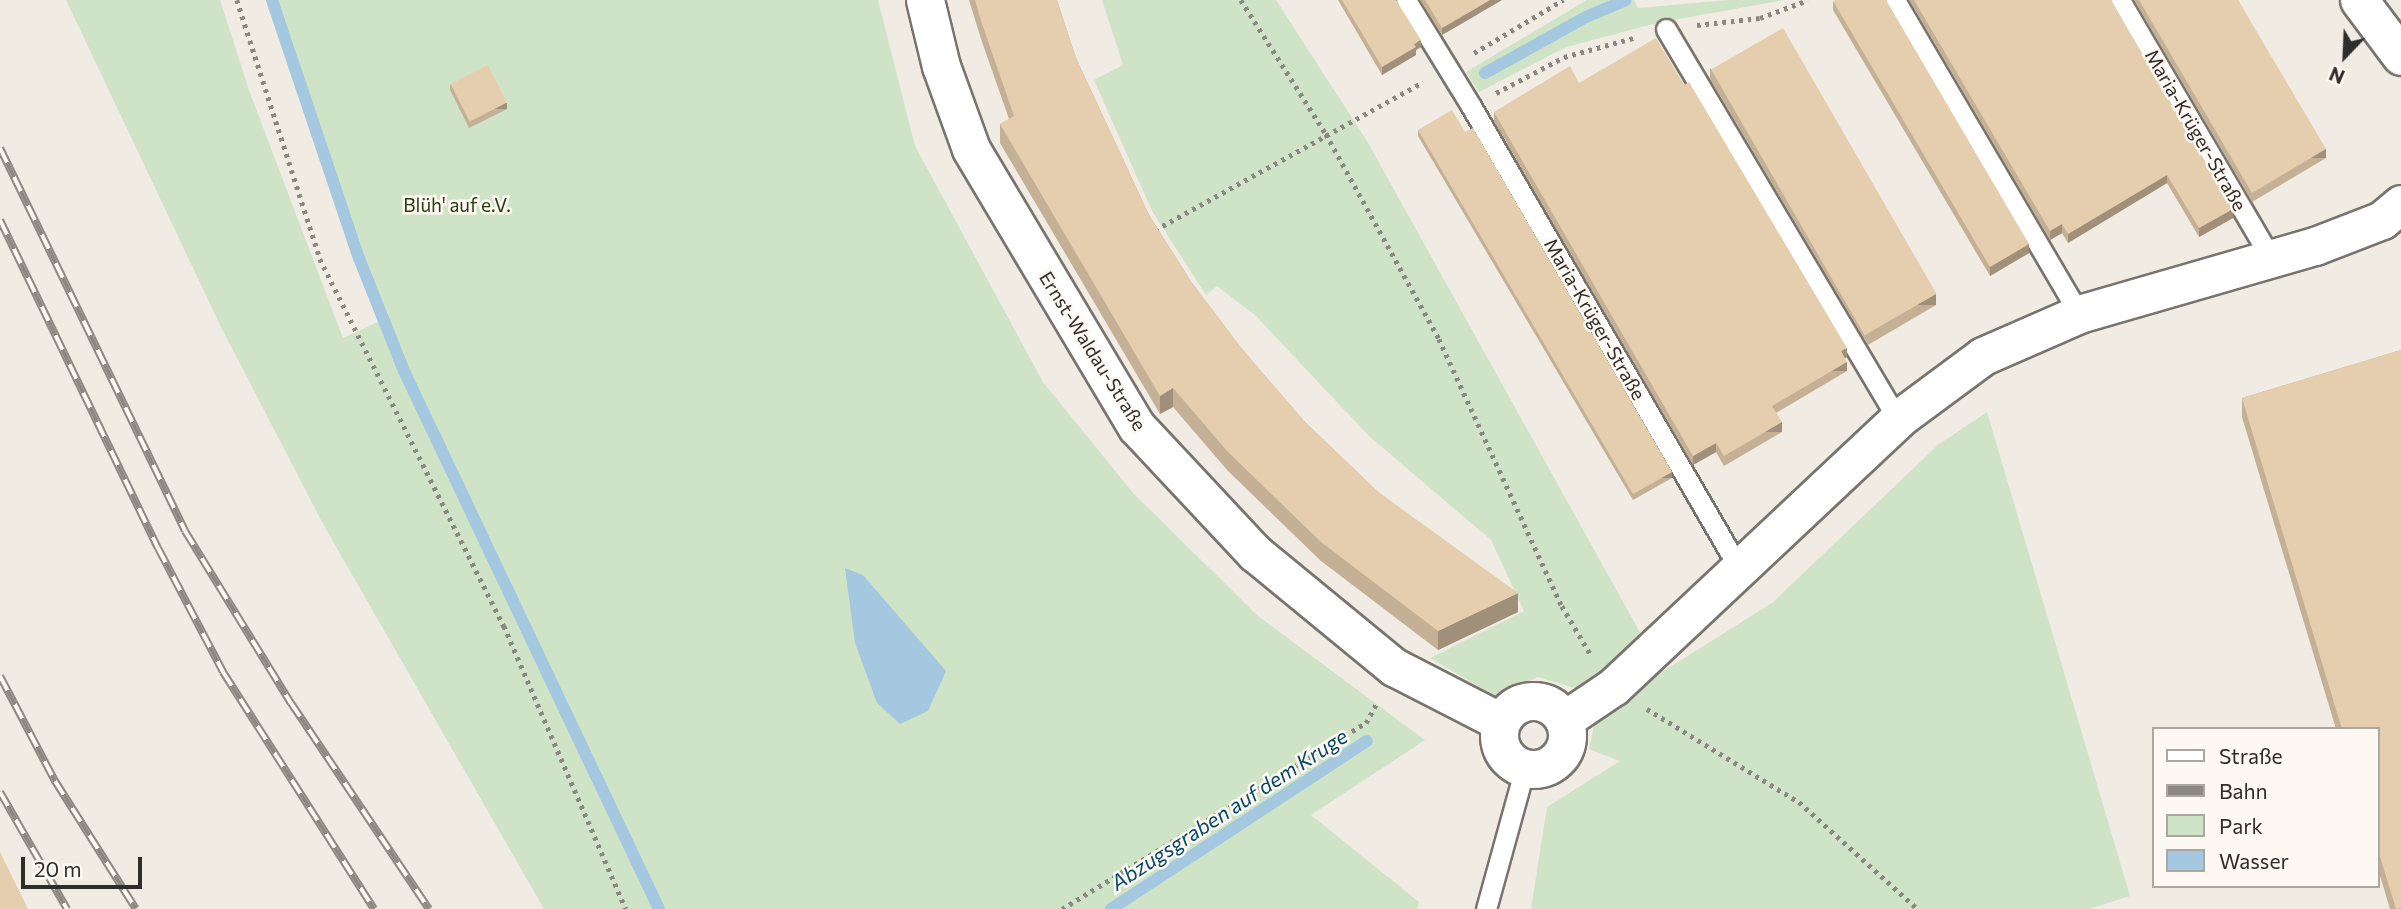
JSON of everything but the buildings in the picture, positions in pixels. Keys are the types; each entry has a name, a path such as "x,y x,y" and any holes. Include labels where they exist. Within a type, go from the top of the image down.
{"street":[{"name":"Ernst-Waldau-Straße","path":"925,0 941,66 971,149 1138,427 1255,553 1394,667 1502,722"},
{"path":"2359,0 2401,56"},
{"path":"1564,720 1613,687 1898,419 1983,356 2080,314 2272,260 2382,220 2401,204"},
{"path":"1532,700 1545,703 1564,720 1565,745 1559,756 1550,764 1537,768 1514,763 1500,745 1502,722 1509,711 1532,700"}],"lane":[{"name":"Maria-Krüger-Straße","path":"1406,0 1471,106 1740,570"},
{"path":"1895,0 2080,314"},
{"name":"Maria-Krüger-Straße","path":"2120,0 2272,260"},
{"path":"1666,29 1898,419"},
{"path":"1486,909 1525,767"}],"path":[{"path":"237,0 320,259 504,626 626,909"},
{"path":"1241,0 1326,134 1439,339 1562,606 1613,687 1799,802 1918,909"},
{"path":"1149,234 1326,134"},
{"path":"1062,909 1366,723"}],"green space":[{"name":"Blüh' auf e.V.","path":"66,0 220,0 250,93 343,338 389,317 301,95 270,0 878,0 915,146 1043,382 1133,493 1258,616 1425,740 1311,815 1419,902 1417,909 544,909 323,524 221,327"},
{"path":"1102,0 1276,0 1367,141 1662,672 1772,603 1938,445 1987,412 2130,896 2089,909 1531,909 1547,807 1620,761 1589,749 1596,716 1574,688 1538,677 1495,696 1430,658 1524,611 1491,540 1369,436 1255,315 1217,286 1206,295 1152,211 1094,80 1123,65"},
{"path":"1587,0 1634,0 1638,8 1728,0 1784,0 1657,23 1566,47 1479,92 1466,72"}],"water":[{"path":"845,568 863,575 946,671 928,711 900,724 877,703 855,643"}],"waterway":[{"path":"272,0 359,258 404,371 659,909"},
{"path":"1485,73 1586,17 1626,0"},
{"name":"Abzugsgraben auf dem Kruge","path":"1111,909 1367,741"}],"railway":[{"path":"0,148 185,531 291,703 429,909"},
{"path":"0,220 158,548 223,672 374,909"},
{"path":"0,676 55,781 136,909"},
{"path":"0,792 67,909"}]}
